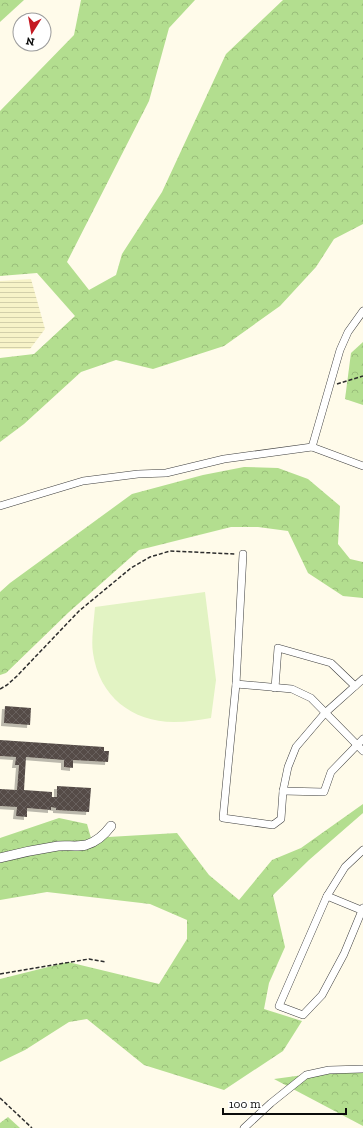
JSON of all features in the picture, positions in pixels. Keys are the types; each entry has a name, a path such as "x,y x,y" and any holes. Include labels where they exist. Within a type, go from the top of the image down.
{"street":[{"path":"312,447 340,350 348,332 363,311"},
{"path":"0,506 83,481 138,474 166,473 224,459 312,447 363,466"},
{"path":"243,554 236,684 223,818 273,825 281,819 283,791 288,767 296,747 325,713 363,679"},
{"path":"275,688 278,648 331,663 355,686"},
{"path":"236,684 292,689 311,698 363,751"},
{"path":"283,791 324,792 331,772 363,739"},
{"path":"0,858 60,846 86,845 104,834 110,826"},
{"path":"327,896 362,909 344,954 322,995 304,1015 279,1006 327,896 345,867 363,850"},
{"path":"244,1128 271,1103 306,1075 329,1070 363,1068"}],"path":[{"path":"330,386 363,376"},
{"path":"0,688 7,685 17,676 79,611 131,568 150,557 170,551 243,554"},
{"path":"0,974 89,959 106,962"},
{"path":"0,1098 32,1128"}],"shaded area":[{"path":"31,279 45,329 30,349 0,349 0,281"}],"green space":[{"path":"0,0 24,0 0,22"},
{"path":"81,0 195,0 169,28 149,101 67,262 89,290 116,275 122,254 162,192 226,54 283,0 363,0 363,224 334,239 316,267 280,306 224,346 153,369 116,360 81,372 24,424 0,442 0,358 34,354 75,316 37,273 0,276 0,111 74,35"},
{"path":"363,342 363,405 345,399 351,353"},
{"path":"244,467 278,468 308,479 340,506 338,544 350,559 363,562 363,598 343,596 308,573 288,531 258,527 231,527 139,550 69,612 6,673 0,675 0,592 10,583 132,494 203,475"},
{"path":"205,592 216,680 211,718 184,722 159,721 131,712 110,694 102,682 96,668 92,643 95,607"},
{"path":"363,804 363,813 309,860 273,895 285,947 269,983 264,1009 302,1021 283,1051 224,1090 144,1065 87,1019 69,1022 25,1050 0,1062 0,979 68,962 159,984 187,939 187,920 150,904 47,892 0,900 0,838 59,818 87,824 91,838 177,833 209,875 239,900 272,860 301,848"},
{"path":"363,1067 363,1126 274,1079"},
{"path":"8,1117 20,1128 0,1128 0,1123"}],"building":[{"path":"5,706 31,708 30,725 4,723"},
{"path":"0,740 104,747 104,751 109,751 108,762 73,760 73,768 64,767 64,760 26,757 24,790 52,792 52,797 57,797 57,786 91,788 89,812 56,810 56,808 51,807 51,810 27,808 27,817 16,816 17,807 0,806 0,789 17,790 19,765 15,765 16,757 0,756"}]}
